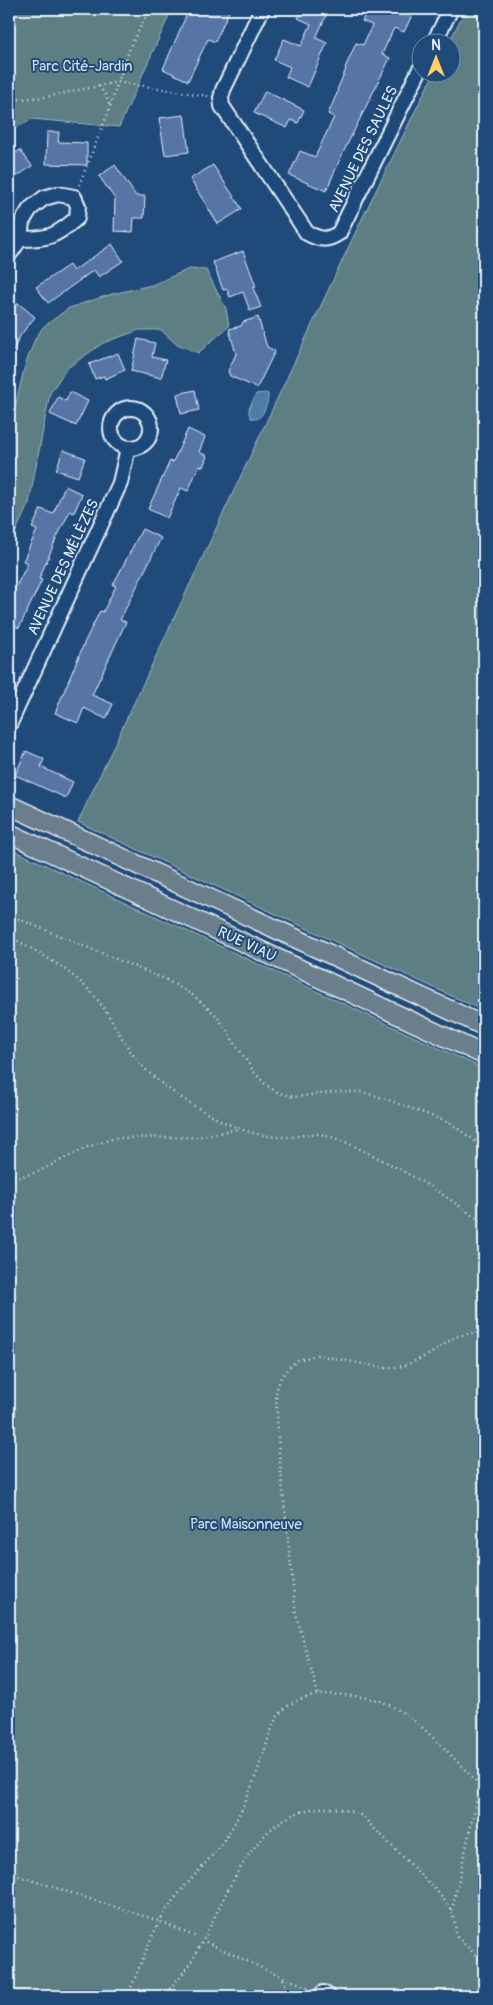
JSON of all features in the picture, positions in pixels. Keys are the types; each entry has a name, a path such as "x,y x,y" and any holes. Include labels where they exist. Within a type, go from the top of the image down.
{"main road":[{"name":"RUE VIAU","path":"9,805 484,1026"},
{"name":"RUE VIAU","path":"9,833 484,1055"}],"street":[{"name":"AVENUE DES SAULES","path":"262,9 223,90 222,106 307,233 319,239 329,239 339,233 414,82"},
{"path":"439,32 451,9"},
{"path":"9,256 20,239 22,222 30,209 44,198 58,194 74,197 78,206 76,218 61,232 40,239 20,239"},
{"name":"AVENUE DES MÉLÈZES","path":"9,725 120,483 128,448"}],"path":[{"path":"74,197 110,108 131,45 150,9"},
{"path":"9,100 25,100 118,82 210,96"},
{"path":"99,86 106,96 110,108"},
{"path":"9,915 167,980 194,996 217,1016 254,1072 266,1085 279,1093 294,1097 338,1092 361,1092 383,1098 450,1123 484,1146"},
{"path":"9,936 42,954 89,990 138,1060 153,1076 201,1110 238,1129 257,1134 287,1137 318,1134 343,1142 385,1161 443,1194 484,1224"},
{"path":"9,1180 37,1172 90,1146 115,1138 197,1138 238,1129"},
{"path":"318,1694 296,1614 279,1454 276,1393 280,1379 288,1368 298,1360 317,1354 384,1368 404,1366 430,1354 455,1337 470,1333 484,1333"},
{"path":"127,1996 159,1921 173,1901 215,1854 232,1829 249,1795 278,1715 292,1703 307,1696 318,1694 360,1696 388,1705 406,1715 426,1732 484,1789"},
{"path":"484,1776 480,1785 452,1910 457,1937 484,1963"},
{"path":"163,1996 193,1958 223,1898 249,1854 269,1832 306,1809 346,1810 362,1816 436,1890 452,1910"},
{"path":"9,1873 159,1921 198,1938"},
{"path":"206,1942 326,1995"},
{"path":"282,1977 290,1996"}],"green space":[{"name":"Parc Cité-Jardin","path":"9,9 172,9 119,127 32,119 9,132"},
{"path":"466,9 484,9 484,1011 78,822 358,227 430,82 460,82 460,32 454,32"},
{"path":"189,269 206,270 226,309 229,326 198,353 175,343 161,330 139,330 103,343 67,368 50,393 29,503 9,546 9,431 25,366 35,339 43,327 69,308 112,294 152,285"},
{"name":"Parc Maisonneuve","path":"9,848 484,1069 484,1996 9,1996"}],"water":[{"path":"256,394 268,394 268,397 264,411 257,419 251,418 249,409"}],"building":[{"path":"189,9 230,9 215,42 208,39 188,81 163,69"},
{"path":"302,9 329,9 316,38 327,43 308,87 286,77 290,67 274,60 284,39 301,46 311,24 298,18"},
{"path":"368,9 398,9 412,15 404,32 394,28 382,54 390,58 326,191 289,175 300,151 315,157 334,117 328,114 345,68 356,43 363,45 372,25 362,21"},
{"path":"265,91 304,110 298,123 291,120 287,128 254,113"},
{"path":"184,115 189,152 165,155 159,118"},
{"path":"47,132 59,132 58,142 87,143 87,165 46,164"},
{"path":"20,150 32,166 9,182 9,158"},
{"path":"115,165 136,196 145,196 144,218 134,218 133,232 114,231 115,199 99,176"},
{"path":"213,165 242,209 218,224 190,179"},
{"path":"112,244 123,261 99,277 94,270 48,303 36,287 69,265 73,271"},
{"path":"243,251 256,287 253,288 261,307 250,311 243,292 230,297 227,289 223,290 213,262"},
{"path":"18,303 35,317 20,336 9,360 9,314"},
{"path":"258,317 267,347 275,351 257,388 230,376 228,371 236,354 229,329 241,326 243,322"},
{"path":"138,339 155,343 152,357 166,360 161,378 131,371"},
{"path":"118,353 125,370 105,379 104,376 95,379 89,364"},
{"path":"195,390 199,410 181,414 177,394"},
{"path":"70,392 88,401 76,426 50,414 58,397 66,401"},
{"path":"188,429 205,437 199,452 207,456 203,467 199,466 188,491 181,488 167,518 148,509 170,461 173,462"},
{"path":"63,450 85,458 78,477 56,470"},
{"path":"65,486 82,494 74,513 70,511 56,539 39,579 42,580 19,628 9,623 9,600 28,563 23,561 37,530 32,528 41,509 53,514"},
{"path":"142,529 161,538 120,620 126,622 92,695 113,704 106,719 84,708 78,723 55,713 86,639 100,611 103,612 116,586 113,585"},
{"path":"26,751 44,759 41,767 73,782 66,798 15,775"}]}
